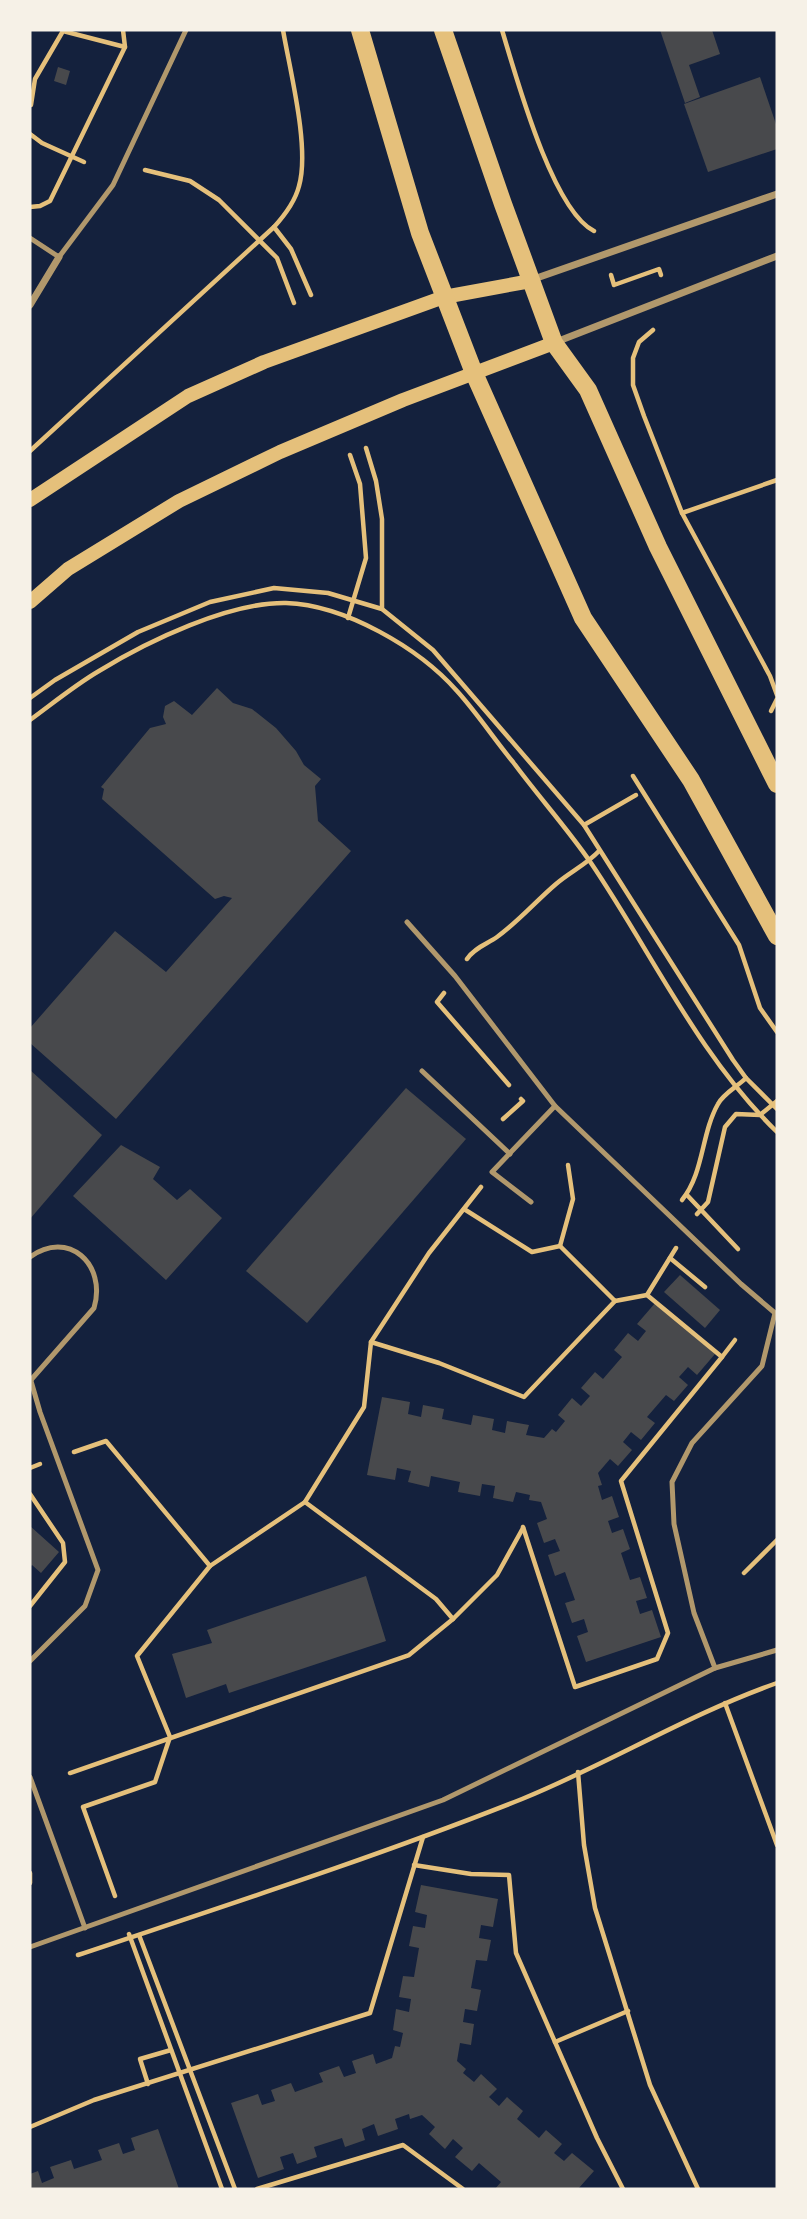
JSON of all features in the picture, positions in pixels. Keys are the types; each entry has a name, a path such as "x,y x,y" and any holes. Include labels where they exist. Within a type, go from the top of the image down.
{"main road":[{"path":"360,30 420,233 444,297 474,373 583,618 691,779 777,936"},
{"path":"443,30 554,343 588,390 658,548 777,784"},
{"path":"30,500 188,396 264,362 444,297 531,281"},
{"path":"30,602 68,569 179,501 280,453 403,400 554,343"}],"street":[{"path":"531,281 777,194"},
{"path":"554,343 777,256"},
{"path":"30,305 59,257"}],"lane":[{"path":"30,238 59,257 113,185 186,30"},
{"path":"407,922 455,976 555,1106 775,1313 762,1366 692,1443 672,1482 674,1524 694,1613 715,1668"},
{"path":"422,1071 510,1154"},
{"path":"531,1202 492,1172 555,1106"},
{"path":"30,1257 52,1248 74,1251 86,1259 97,1282 94,1308 30,1381 98,1570 85,1606 30,1661"},
{"path":"30,1947 443,1800 715,1668 777,1650"},
{"path":"30,1777 85,1928"}],"path":[{"path":"31,105 35,79 63,30 125,47"},
{"path":"30,207 50,201 125,47 123,30"},
{"path":"30,451 274,228 286,214 299,188 303,160 283,30"},
{"path":"502,30 521,92 556,183 582,225 594,231"},
{"path":"30,71 35,79"},
{"path":"30,134 84,162"},
{"path":"145,170 190,181 219,200 277,258 294,303"},
{"path":"274,228 291,249 311,295"},
{"path":"611,275 614,285 659,269 661,275"},
{"path":"657,326 639,342 633,358 633,385 682,513 770,676 777,697 771,711"},
{"path":"366,448 376,481 382,519 382,609"},
{"path":"348,618 366,558 362,494 350,455"},
{"path":"682,513 777,480"},
{"path":"30,698 55,680 138,632 210,602 274,588 328,593 382,609 433,650 584,825 746,1078 774,1102 777,1109"},
{"path":"30,720 98,671 163,638 225,612 287,603 325,610 374,628 415,654 456,690 590,861 716,1062 777,1132"},
{"path":"633,776 739,945 760,1008 777,1032"},
{"path":"584,825 636,795"},
{"path":"550,889 575,868 590,861 599,851"},
{"path":"670,1216 693,1186 709,1122 720,1100 746,1078"},
{"path":"371,1342 439,1363 524,1397 615,1301 647,1295 685,1230 708,1202 725,1127 737,1114 760,1115 774,1102"},
{"path":"560,1246 573,1199 568,1165"},
{"path":"116,1896 83,1807 155,1782 170,1737 137,1656 210,1566 305,1502 364,1407 371,1342 429,1253 492,1172"},
{"path":"687,1195 739,1250"},
{"path":"464,1209 532,1252 560,1246"},
{"path":"560,1246 615,1301"},
{"path":"670,1258 705,1287"},
{"path":"647,1295 722,1357"},
{"path":"70,1773 409,1655 453,1619 497,1575 523,1527 575,1687 657,1659 668,1633 621,1481 735,1340"},
{"path":"30,1468 106,1441 210,1566"},
{"path":"30,1494 62,1543 65,1562 30,1606"},
{"path":"305,1502 436,1599 453,1619"},
{"path":"744,1573 777,1540"},
{"path":"77,1955 347,1865 524,1798 725,1703 777,1683"},
{"path":"725,1703 777,1845"},
{"path":"578,1772 583,1845 595,1908 650,2085 698,2189"},
{"path":"30,2127 94,2100 370,2014 423,1836"},
{"path":"414,1865 471,1874 509,1875 516,1953 597,2138 623,2189"},
{"path":"30,1873 30,1884"},
{"path":"125,1922 222,2189"},
{"path":"139,1934 235,2189"},
{"path":"555,2042 628,2011"},
{"path":"148,2084 140,2059 171,2050"},
{"path":"257,2189 403,2145 463,2189"},
{"path":"285,2181 288,2189"}],"building":[{"path":"660,30 712,30 720,54 689,65 700,97 685,103"},
{"path":"58,67 70,71 66,85 54,81"},
{"path":"760,77 777,127 777,149 708,172 684,104"},
{"path":"217,688 233,703 252,709 276,728 304,765 321,779 315,786 318,821 351,851 116,1119 30,1043 30,1028 115,931 166,972 232,898 224,896 215,899 102,799 104,789 101,787 150,728 166,724 163,717 165,706 174,701 192,715"},
{"path":"30,1070 102,1135 30,1219"},
{"path":"406,1088 466,1139 307,1323 246,1271"},
{"path":"121,1145 160,1167 153,1179 177,1200 190,1189 222,1218 166,1280 73,1196"},
{"path":"680,1275 720,1310 705,1328 664,1292"},
{"path":"656,1302 715,1354 697,1375 688,1367 679,1377 688,1385 674,1401 666,1395 647,1417 655,1423 641,1440 631,1432 623,1442 632,1450 618,1466 610,1459 598,1473 602,1485 598,1486 602,1500 612,1496 619,1517 608,1521 612,1533 623,1529 630,1549 621,1553 630,1580 640,1577 647,1598 636,1601 640,1614 652,1610 661,1637 586,1662 577,1636 588,1632 584,1619 572,1623 565,1603 575,1600 565,1572 555,1576 548,1555 560,1551 555,1539 544,1543 537,1523 547,1519 541,1502 529,1500 530,1495 516,1492 513,1502 493,1498 495,1486 482,1484 480,1496 458,1492 460,1482 431,1476 429,1487 408,1482 411,1471 397,1468 395,1480 367,1475 382,1397 410,1402 408,1414 421,1417 423,1405 444,1409 442,1419 471,1425 473,1415 494,1419 492,1430 505,1433 507,1421 529,1425 526,1435 544,1438 552,1429 556,1432 565,1421 558,1415 572,1398 581,1406 590,1396 581,1388 595,1372 603,1379 622,1357 614,1350 628,1333 638,1341 646,1331 637,1324"},
{"path":"30,1526 59,1552 41,1573 32,1565 30,1567"},
{"path":"366,1576 386,1641 229,1693 226,1684 186,1698 172,1654 212,1643 207,1630"},
{"path":"421,1885 498,1899 493,1927 481,1925 479,1938 491,1940 487,1961 476,1960 471,1988 481,1990 477,2011 465,2009 463,2022 474,2024 471,2045 460,2043 457,2061 466,2069 463,2073 474,2082 481,2074 497,2089 489,2097 499,2106 507,2097 523,2111 517,2119 539,2138 546,2130 562,2144 554,2153 564,2161 572,2153 594,2171 578,2189 495,2189 501,2182 479,2163 472,2171 455,2157 463,2148 453,2139 445,2149 429,2134 435,2127 422,2115 410,2119 409,2114 395,2119 398,2129 378,2136 374,2124 362,2129 365,2140 345,2147 342,2138 314,2147 317,2157 297,2164 293,2153 280,2157 284,2169 258,2178 231,2103 258,2094 262,2105 275,2101 271,2090 291,2083 295,2092 323,2082 319,2073 339,2066 344,2077 356,2073 352,2061 373,2054 376,2064 392,2058 395,2046 400,2047 403,2033 393,2030 396,2009 409,2012 411,1999 399,1997 403,1976 414,1977 419,1948 409,1946 413,1926 425,1928 427,1915 415,1912"},
{"path":"158,2129 179,2189 30,2189 30,2174 38,2171 42,2183 54,2178 50,2167 71,2160 74,2169 102,2160 98,2150 119,2143 123,2154 135,2150 131,2138"}]}
